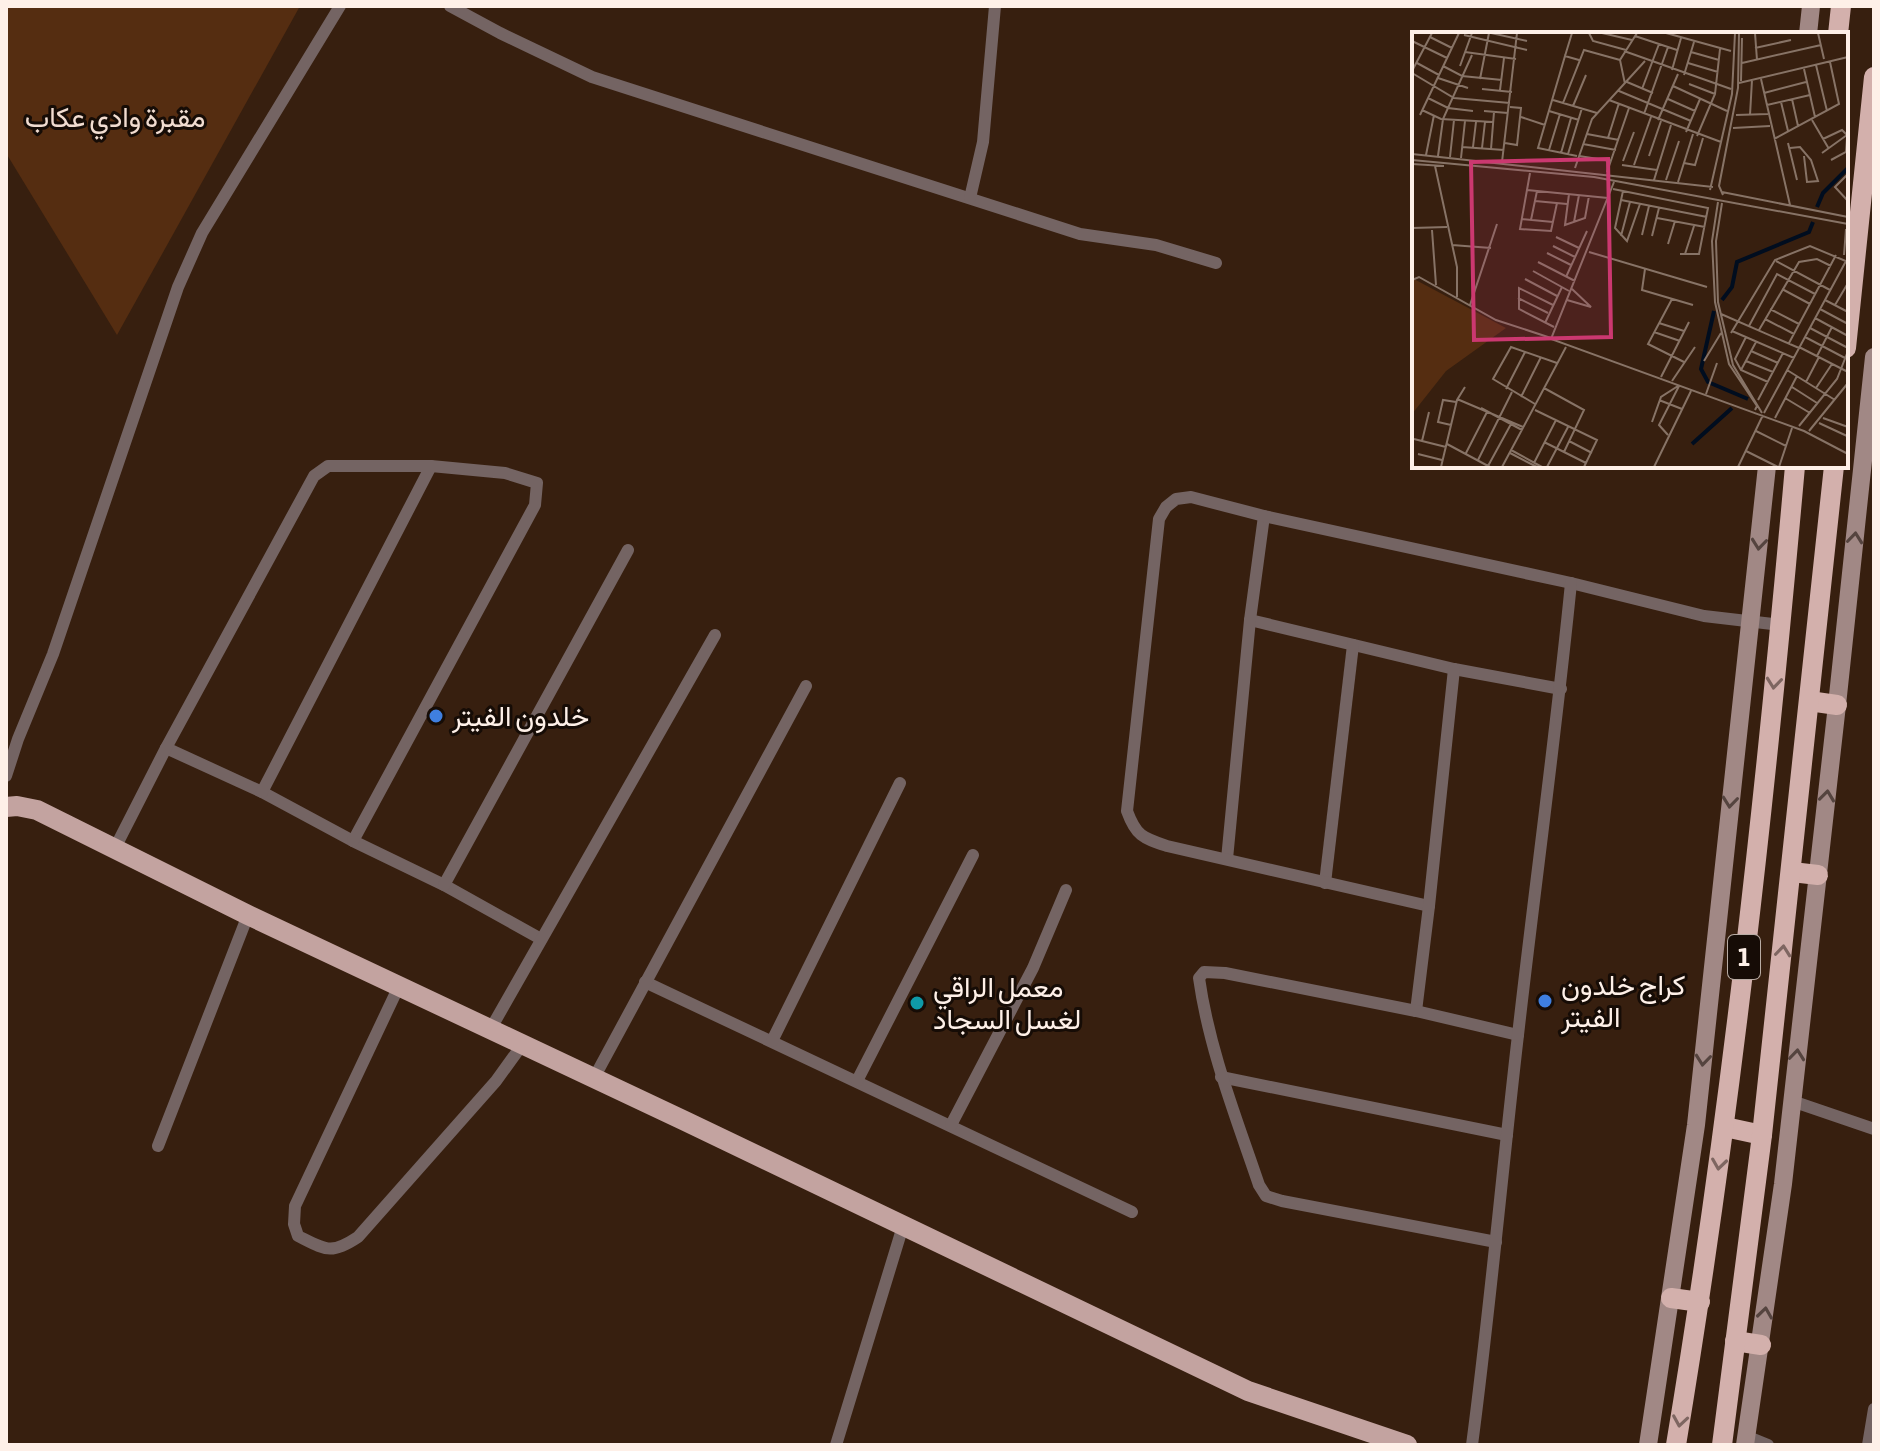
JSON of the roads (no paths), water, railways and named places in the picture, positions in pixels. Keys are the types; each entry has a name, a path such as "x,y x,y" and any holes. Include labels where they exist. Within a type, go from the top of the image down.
{"highway":[{"path":"1838,32 1841,6"},
{"path":"1848,329 1874,77"},
{"name":"1","path":"1676,1445 1725,1127 1781,625 1795,468"},
{"name":"1","path":"1722,1445 1762,1135 1834,468"},
{"path":"1809,701 1837,705"},
{"path":"1792,872 1818,875"},
{"path":"1725,1127 1762,1135"},
{"path":"1671,1298 1700,1302"},
{"path":"1735,1341 1761,1345"}],"main road":[{"path":"1808,32 1811,6"},
{"path":"1745,1441 1761,1345 1792,1101 1874,357"},
{"path":"1648,1445 1696,1125 1767,468"},
{"path":"6,807 37,810 248,915 1248,1391 1407,1445"}],"street":[{"path":"6,776 53,654 178,287 202,233 340,6"},
{"path":"450,6 592,77 1080,234 1156,245 1216,263"},
{"path":"970,198 983,142 995,6"},
{"path":"115,848 314,476 328,466 431,466 505,473 537,483 535,505 353,841"},
{"path":"262,792 431,466"},
{"path":"1429,906 1167,846 1137,833 1127,811 1128,796 1159,519 1166,507 1176,499 1191,497 1704,616 1781,625"},
{"path":"1227,859 1250,620 1264,516"},
{"path":"444,885 628,550"},
{"path":"1472,1445 1571,583"},
{"path":"1250,620 1454,669 1561,689"},
{"path":"490,1030 715,635"},
{"path":"1325,883 1353,645"},
{"path":"1416,1011 1454,669"},
{"path":"594,1078 806,686"},
{"path":"166,748 262,792 444,885 541,939"},
{"path":"772,1041 900,783"},
{"path":"857,1081 973,855"},
{"path":"951,1125 1033,968 1066,890"},
{"path":"158,1146 248,915"},
{"path":"1496,1242 1266,1196 1259,1185 1221,1077 1199,978 1204,972 1225,973 1518,1035"},
{"path":"645,982 1132,1212"},
{"path":"399,986 295,1206 294,1224 298,1236 320,1247 330,1250 342,1248 358,1237 496,1081 522,1045"},
{"path":"1221,1077 1507,1135"},
{"path":"1792,1101 1874,1129"},
{"path":"836,1445 903,1226"},
{"path":"1868,1445 1874,1409"},
{"path":"1745,1441 1768,1445"}],"place":[{"name":"خلدون الفيتر","path":"436,716"},
{"name":"كراج خلدون الفيتر","path":"1545,1001"},
{"name":"معمل الراقي لغسل السجاد","path":"917,1003"}],"park label":[{"name":"مقبرة وادي عكاب","path":"115,117"}]}
